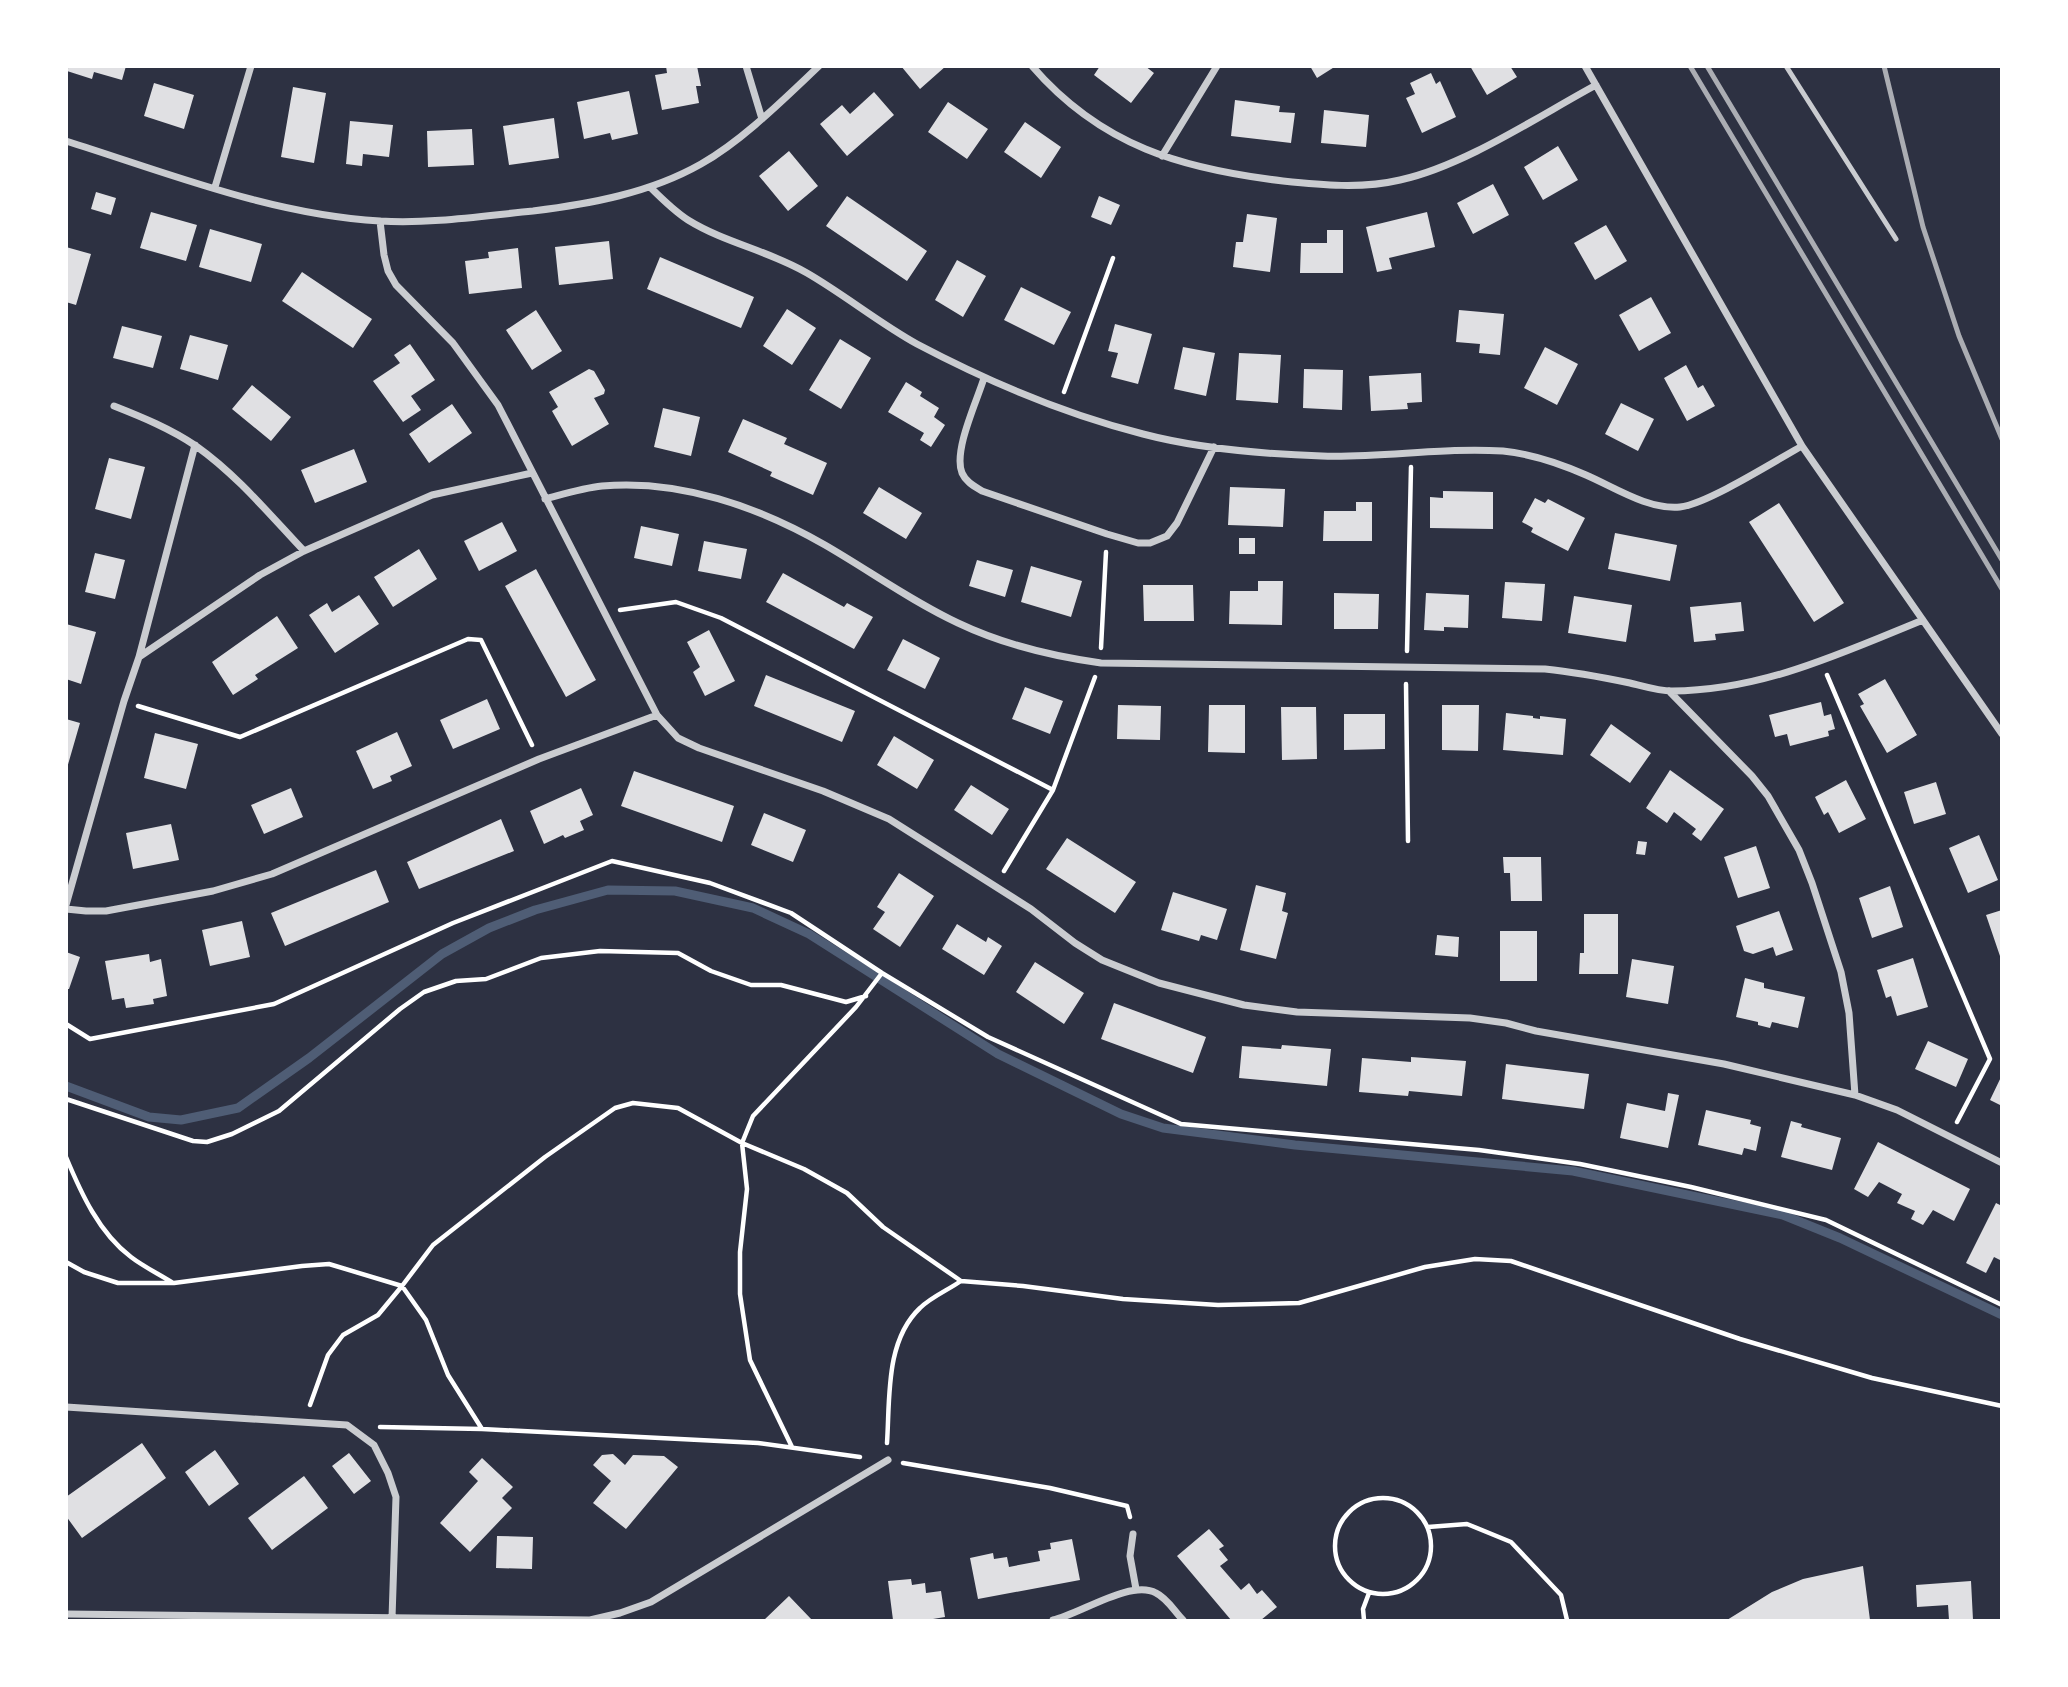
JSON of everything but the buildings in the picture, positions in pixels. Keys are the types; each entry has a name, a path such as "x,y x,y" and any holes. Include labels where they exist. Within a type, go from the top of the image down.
{"street":[{"path":"215,187 251,66"},
{"path":"747,66 762,120"},
{"path":"66,141 215,187 315,213 380,221 467,218 571,206 650,187 702,164 762,120 820,66"},
{"path":"1032,66 1061,97 1097,124 1162,156 1218,171 1304,183 1351,185 1399,181 1434,170 1458,160 1596,85"},
{"path":"1162,156 1217,66"},
{"path":"1585,66 1802,446 2001,734"},
{"path":"650,187 689,221 789,263 914,342 984,378 1058,407 1146,435 1214,447 1324,456 1473,451 1527,454 1584,474 1641,499 1680,507 1701,501 1802,446"},
{"path":"380,221 384,255 388,271 396,285 453,343 498,405 657,715 678,738 699,748 823,791 890,819 995,886 1102,960 1159,983 1196,994 1297,1012 1470,1018 1506,1023 1724,1064 1855,1095 1896,1110 2001,1163"},
{"path":"984,378 962,445 962,474 970,484 982,491 1107,534 1138,543 1160,541 1167,536 1177,523 1214,447"},
{"path":"114,406 151,421 195,445 224,468 304,551"},
{"path":"195,445 139,657 66,907 106,911 213,891 272,874 539,758 657,715"},
{"path":"139,657 260,575 304,551 432,495 532,473"},
{"path":"545,499 601,486 638,485 717,499 792,527 920,604 988,636 1061,658 1101,663 1545,669 1669,691 1731,685 1774,676 1821,661 1923,620"},
{"path":"1669,691 1752,776 1768,796 1798,850 1812,883 1841,972 1849,1013 1855,1095"},
{"path":"66,1407 347,1425 374,1445 396,1497 393,1619"},
{"path":"66,1614 264,1619 590,1620 651,1602 888,1460"},
{"path":"1133,1534 1130,1556 1136,1590"},
{"path":"1053,1620 1136,1590 1158,1594 1183,1620"}],"lane":[{"path":"1786,66 1896,239"}],"path":[{"path":"1058,407 1113,258"},
{"path":"995,886 1053,790 1101,663 1107,534"},
{"path":"605,612 676,602 721,618 1053,790"},
{"path":"124,702 240,737 468,639 481,640 539,758"},
{"path":"1821,661 1990,1059 1950,1136"},
{"path":"66,1024 90,1040 274,1004 453,923 612,862 710,883 791,913 882,973 988,1037 1181,1124 1479,1150 1580,1164 1692,1187 1826,1220 2001,1306"},
{"path":"66,1099 193,1141 207,1142 232,1135 279,1111 424,992 456,981 486,979 541,958 600,951 678,953 711,971 751,985 781,985 846,1002 866,996"},
{"path":"792,1448 750,1360 740,1294 740,1252 747,1189 742,1143 753,1116 866,996 882,973"},
{"path":"304,1422 328,1355 343,1335 378,1315 433,1245 545,1157 615,1108 632,1103 678,1108 742,1143 804,1169 847,1193 883,1227 961,1281 1123,1299 1204,1304 1298,1303 1425,1267 1475,1259 1511,1261 1792,1355 1872,1378 2001,1406"},
{"path":"66,1157 81,1193 107,1235 130,1257 174,1283"},
{"path":"66,1262 85,1272 118,1283 174,1283 329,1264 402,1286 426,1320 449,1375 482,1429"},
{"path":"888,1460 891,1374 901,1334 920,1308 961,1281"},
{"path":"347,1425 482,1429 744,1443 888,1460 1050,1488 1127,1506 1133,1534"},
{"path":"1392,1498 1413,1508 1428,1527 1432,1543 1430,1560 1411,1587 1395,1593 1369,1593 1348,1581 1339,1568 1335,1554 1335,1538 1339,1523 1349,1511 1369,1500 1392,1498"},
{"path":"1428,1527 1467,1524 1511,1542 1561,1595 1567,1620"},
{"path":"1364,1620 1363,1609 1369,1593"}],"waterway":[{"path":"66,1086 149,1117 181,1120 238,1108 309,1058 442,954 489,928 535,910 608,890 675,891 753,908 809,934 998,1054 1121,1114 1163,1128 1295,1145 1573,1171 1783,1215 1840,1238 2002,1315"}],"railway":[{"path":"1690,66 2002,589"},
{"path":"1707,66 2002,560"},
{"path":"1884,66 1923,227 1959,336 2002,439"}]}
